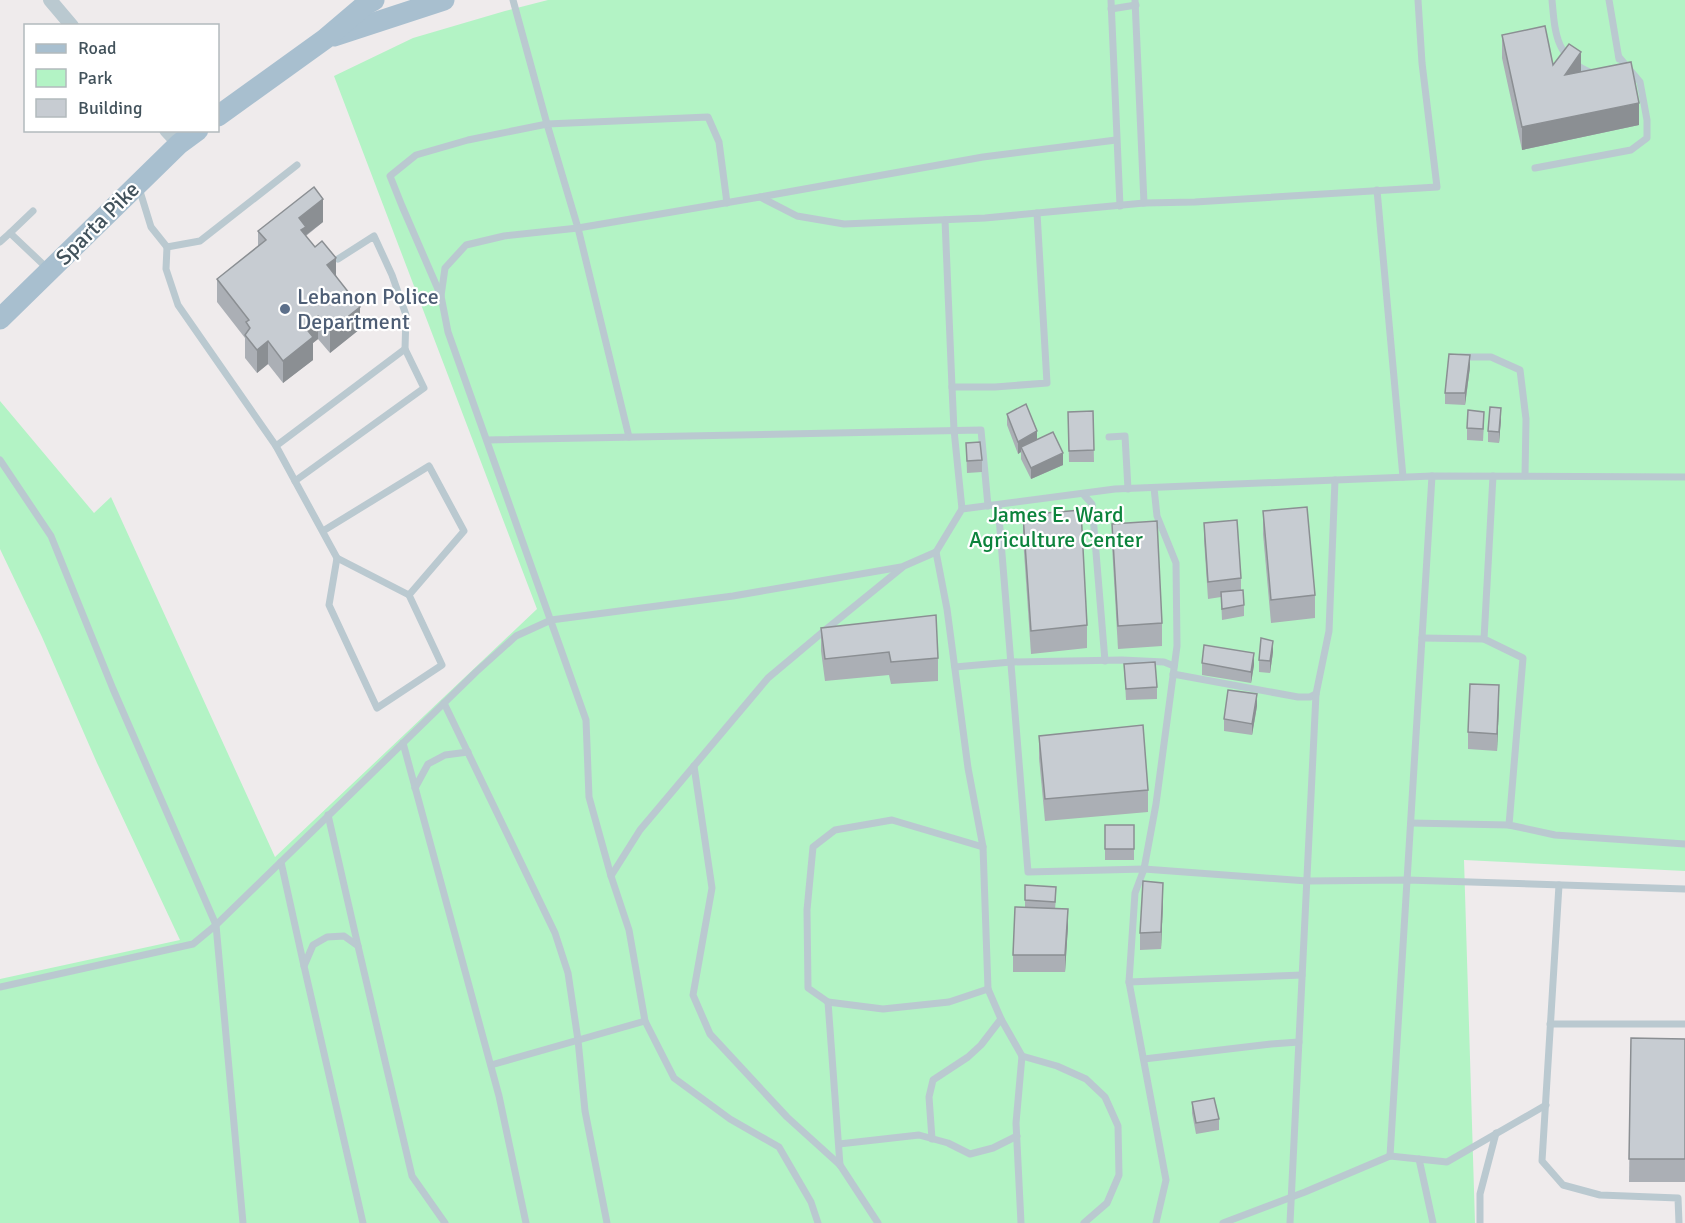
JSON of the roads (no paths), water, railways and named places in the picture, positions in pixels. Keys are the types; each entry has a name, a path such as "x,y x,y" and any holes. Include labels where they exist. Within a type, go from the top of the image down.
{"main road":[{"path":"219,115 325,39 374,0"},
{"path":"325,39 444,0"},
{"name":"Sparta Pike","path":"0,319 138,183 172,137 191,132"}],"street":[{"path":"50,0 70,24"}],"lane":[{"path":"513,0 578,228 629,437"},
{"path":"1111,0 1120,206"},
{"path":"760,197 797,216 844,224 945,220 1144,203 1437,186 1422,63 1418,0"},
{"path":"1552,0 1561,49 1569,61 1590,73 1601,75"},
{"path":"1535,168 1631,150 1647,138 1647,120 1640,82 1618,61 1609,0"},
{"path":"1111,9 1136,3 1144,203"},
{"path":"727,203 719,142 708,117 547,124 468,140 416,155 390,176 441,296 448,332 586,720 589,797 629,930 645,1021 674,1078 730,1119 779,1147 811,1202 818,1223"},
{"path":"441,296 445,268 466,245 504,236 578,228 983,157 1116,140"},
{"path":"167,247 200,241 297,165"},
{"path":"138,183 151,227 167,247 166,269 178,305 276,446 338,558 409,595 442,665 377,708 329,604 338,558"},
{"path":"1377,190 1403,477"},
{"path":"0,242 33,211"},
{"path":"952,387 995,387 1047,383 1037,213"},
{"path":"0,987 193,944 216,925 516,636 551,620 734,596 904,566 936,552 962,509 954,430 945,220"},
{"path":"10,233 50,270"},
{"path":"295,481 424,388 405,349 406,315 392,275 374,236 338,259"},
{"path":"276,446 405,349"},
{"path":"1453,357 1491,357 1520,370 1526,419 1525,477"},
{"path":"487,440 981,430 988,506"},
{"path":"1109,437 1125,436 1128,489"},
{"path":"0,460 51,536 113,689 216,925 243,1223"},
{"path":"323,531 429,466 464,531 409,595"},
{"path":"1390,1156 1432,476"},
{"path":"962,509 1128,489 1432,476 1685,477"},
{"path":"1484,639 1493,476"},
{"path":"1290,1223 1316,694 1329,631 1335,480"},
{"path":"1154,488 1157,516 1176,563 1177,646 1156,804 1144,869 1135,893 1129,982 1166,1180 1156,1223"},
{"path":"1083,494 1092,504 1105,661"},
{"path":"998,505 1028,872 1144,869 1306,881 1407,880 1685,889"},
{"path":"936,552 947,609 968,768 983,847 988,989 1001,1019 1022,1056 1016,1123 1021,1223"},
{"path":"611,876 640,830 768,678 904,566"},
{"path":"1422,638 1484,639 1523,658 1509,825"},
{"path":"955,667 1011,662 1105,661 1164,662 1174,666"},
{"path":"1173,674 1298,697 1310,697 1316,694"},
{"path":"444,703 555,933 568,973 585,1112 607,1223"},
{"path":"403,743 500,1096 526,1223"},
{"path":"415,788 428,764 445,755 468,752"},
{"path":"693,766 712,888 693,995 710,1034 787,1117 840,1165 878,1223"},
{"path":"328,815 412,1176 445,1223"},
{"path":"983,847 892,820 835,830 813,847 807,910 808,988 828,1002 883,1009 949,1002 988,989"},
{"path":"1411,823 1509,825 1555,835 1685,844"},
{"path":"281,862 363,1223"},
{"path":"1559,885 1542,1161 1563,1185 1600,1195 1678,1198 1679,1223"},
{"path":"304,966 313,945 327,937 344,936 358,946"},
{"path":"1129,982 1302,975"},
{"path":"828,1002 840,1165"},
{"path":"932,1139 929,1097 933,1080 968,1057 981,1045 1001,1019"},
{"path":"491,1065 645,1021"},
{"path":"1550,1024 1685,1024"},
{"path":"1144,1059 1299,1042"},
{"path":"1022,1056 1057,1066 1086,1079 1105,1097 1118,1126 1119,1174 1107,1203 1084,1223"},
{"path":"1223,1223 1390,1156 1447,1162 1545,1105"},
{"path":"1480,1223 1480,1194 1496,1133"},
{"path":"839,1144 919,1135 948,1143 970,1154 993,1148 1017,1136"},
{"path":"1419,1159 1433,1223"}],"place":[{"name":"Lebanon Police Department","path":"285,309"}],"park label":[{"name":"James E. Ward Agriculture Center","path":"1056,526"}]}
